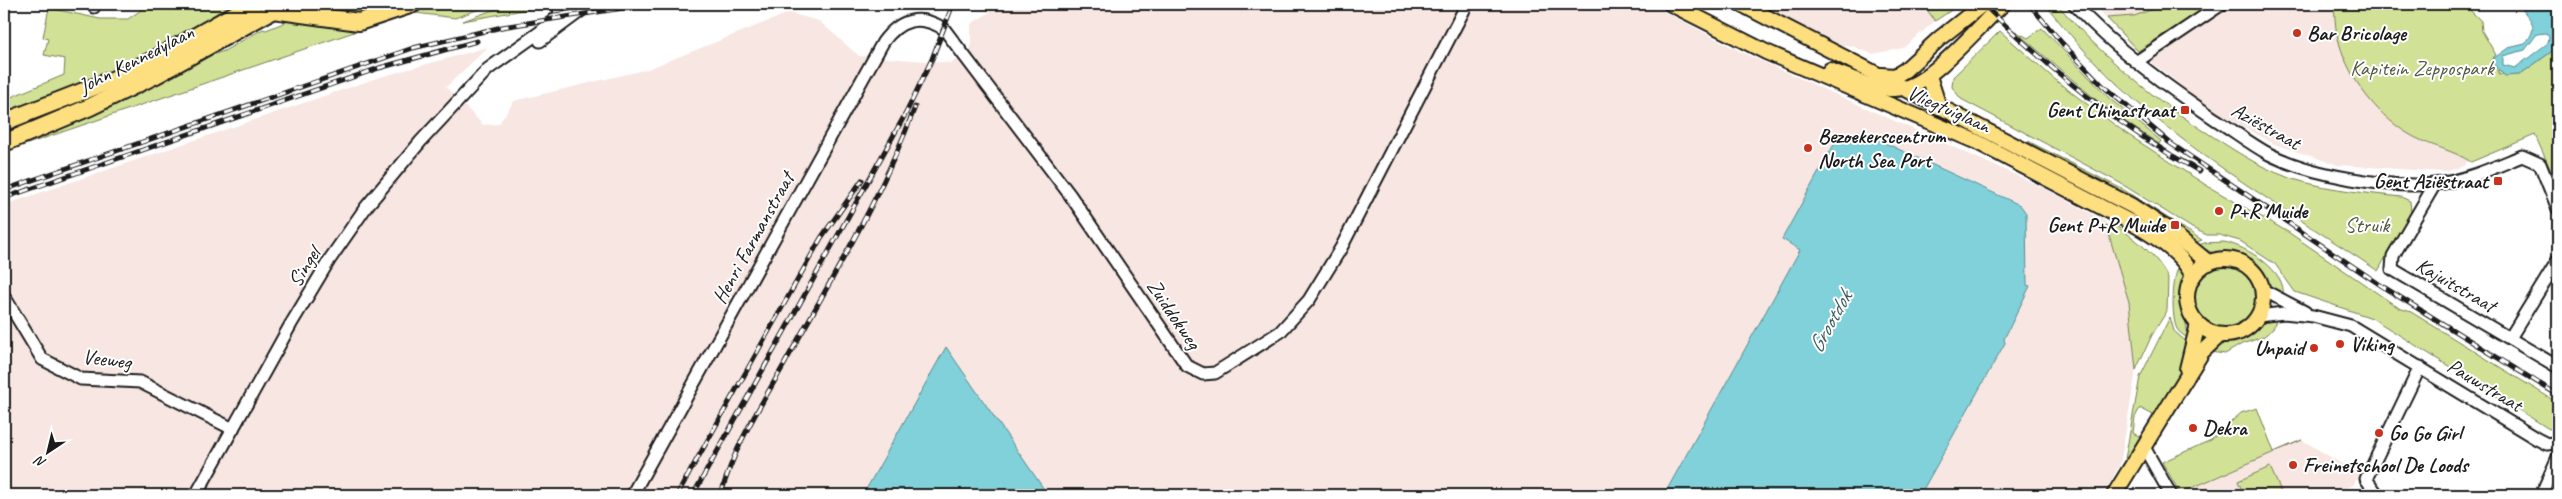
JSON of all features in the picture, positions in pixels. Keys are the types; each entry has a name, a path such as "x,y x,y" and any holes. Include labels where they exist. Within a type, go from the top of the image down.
{"highway":[{"name":"John Kennedylaan","path":"4,122 117,78 253,4"},
{"path":"278,7 359,22 413,4"},
{"name":"John Kennedylaan","path":"4,143 130,88 278,7"}],"main road":[{"name":"Vliegtuiglaan","path":"1671,4 1738,38 1810,71 1977,142 2134,224 2180,258 2190,269 2193,276"},
{"name":"Vliegtuiglaan","path":"1741,4 2132,206 2169,230 2209,263"},
{"path":"1878,74 1895,76 1983,4"},
{"path":"1738,38 1755,38 1797,57 1860,81 1881,87 1904,88 1929,76 2003,4"},
{"path":"1911,113 1904,97 1904,88 1914,62"},
{"path":"1929,76 1938,107"},
{"path":"2114,495 2202,352 2219,336 2242,331 2258,316 2262,305 2263,290 2256,274 2239,262 2218,260 2209,263 2193,276 2187,295 2188,306 2198,324 2219,336"},
{"path":"2185,378 2198,324"}],"street":[{"name":"Singel","path":"196,495 291,324 330,259 366,207 421,141 478,82 488,69 540,32 573,4"},
{"name":"Singel","path":"478,82 590,4"},
{"name":"Zuiddokweg","path":"925,21 944,29 953,40 1070,194 1187,366 1203,374 1215,373 1280,332 1309,300 1341,248 1467,4"},
{"name":"Aziëstraat","path":"2074,4 2136,62 2182,97 2269,154 2314,171 2349,178 2382,183 2435,184 2463,178 2522,156 2540,164 2558,209"},
{"path":"2136,62 2222,4"},
{"name":"Henri Farmanstraat","path":"632,495 883,42 892,29 901,24 925,21"},
{"name":"Kajuitstraat","path":"2435,184 2393,256 2392,269 2558,367"},
{"path":"2510,338 2557,265"},
{"path":"2263,290 2313,316"},
{"name":"Veeweg","path":"4,296 42,359 81,379 140,382 233,430"},
{"path":"2258,316 2280,313 2313,316"},
{"name":"Pauwstraat","path":"2313,316 2351,326 2538,439 2548,444 2558,442"},
{"path":"2378,495 2366,479 2420,366"},
{"path":"2144,447 2171,495"},
{"path":"2541,495 2558,456"}],"shaded area":[{"path":"992,4 1650,4 1741,52 2042,187 2105,221 2129,302 2136,370 2120,465 2103,495 1920,495 2005,343 2004,339 2029,286 2027,285 2026,213 2018,203 1859,131 1837,139 1782,239 1800,250 1664,495 1048,495 946,348 863,495 4,495 4,205 377,78 488,47 446,87 483,125 499,124 514,101 648,69 789,13 819,21 859,56 952,63 971,48 971,24 990,12"},
{"path":"1759,4 1923,4 1935,21 1903,48 1872,54 1852,46 1841,45"},
{"path":"2093,4 2334,4 2339,42 2379,110 2414,137 2440,149 2458,153 2468,161 2464,166 2445,172 2338,165 2274,144 2206,105 2132,47"},
{"name":"Freinetschool De Loods","path":"2302,440 2359,474 2353,485 2330,495 2181,495 2180,493"}],"green space":[{"path":"150,4 230,4 191,31 124,68 4,115 4,100 64,75 65,59 44,55 48,39 43,37 49,8 100,19 128,19"},
{"path":"308,4 389,4 359,14 303,6"},
{"path":"431,4 493,4 455,18 408,12"},
{"path":"509,4 556,4 463,21"},
{"path":"1923,4 1957,4 1959,5 1935,21"},
{"name":"Struik","path":"2045,4 2057,4 2092,42 2149,92 2190,122 2254,162 2276,173 2324,187 2401,197 2410,201 2411,213 2378,271 2209,159 2177,135 2106,74"},
{"path":"2167,4 2211,4 2138,51 2107,18 2134,16"},
{"name":"Kapitein Zeppospark","path":"2334,4 2464,4 2481,21 2482,31 2496,55 2490,61 2500,74 2519,75 2558,47 2558,187 2535,135 2471,162 2457,154 2414,137 2389,120 2368,97 2350,70 2338,37"},
{"path":"291,20 342,26 354,32 4,152 61,128 199,59 224,51 263,29 266,30"},
{"path":"2042,28 2109,98 2161,141 2159,144 2113,114 2015,31 2028,38"},
{"path":"2000,31 2059,83 2127,134 2209,187 2288,232 2399,308 2411,312 2558,403 2558,427 2549,429 2372,318 2295,292 2275,264 2240,241 2219,235 2207,235 2192,228 2120,183 1961,99 1952,87 1953,77"},
{"path":"2028,141 2124,190 2202,240 2197,242 2167,221 2038,150"},
{"path":"2106,225 2112,228 2114,225 2137,241 2158,262 2168,278 2167,311 2152,335 2136,370 2129,302"},
{"path":"2224,242 2233,244 2264,261 2279,278 2283,287 2283,297 2271,288 2257,269 2247,260 2235,255 2211,252 2199,245"},
{"path":"2226,266 2244,272 2252,280 2258,298 2252,316 2244,324 2226,330 2208,324 2200,316 2194,298 2200,280 2208,272"},
{"path":"2179,267 2185,277 2182,303 2189,339 2181,334 2175,324 2173,307 2174,288"},
{"path":"2170,317 2174,331 2189,344 2179,378 2160,411 2155,416 2140,408 2135,417 2133,433 2142,438 2125,459 2140,377"},
{"path":"2277,317 2273,329 2263,337 2242,344 2225,354 2210,352 2220,342 2246,336 2262,323"},
{"path":"2257,408 2274,452 2302,440 2180,493 2162,462 2211,440 2241,413"},
{"path":"2270,467 2281,491 2272,495 2244,495 2238,481"}],"water":[{"path":"2518,4 2558,4 2558,47 2519,75 2505,76 2490,61 2508,48 2525,44 2530,37 2533,27 2530,19","holes":["2546,33 2549,37 2548,43 2515,68 2503,65 2503,56 2525,50 2537,34"]},
{"name":"Grootdok","path":"1859,131 2020,205 2026,213 2027,285 2030,286 2004,339 2005,343 1920,495 1664,495 1800,250 1782,239 1837,139"},
{"path":"946,347 1048,495 863,495"}],"railway":[{"path":"4,190 413,48 502,27 648,4"},
{"path":"693,495 906,113 932,59 953,4"},
{"path":"1983,4 2033,51 2112,116 2169,154 2199,171"},
{"path":"2029,4 2062,43 2103,86 2170,143 2385,288 2558,395"},
{"path":"554,11 589,6"},
{"path":"4,198 379,68 477,41"},
{"path":"721,495 740,444 838,269 887,173 915,107"},
{"path":"677,495 821,238 862,180"}],"place":[{"name":"Bar Bricolage","path":"2297,33"},
{"name":"Gent Chinastraat","path":"2185,110"},
{"name":"Bezoekerscentrum North Sea Port","path":"1808,148"},
{"name":"Gent Aziëstraat","path":"2498,181"},
{"name":"P+R Muide","path":"2219,211"},
{"name":"Gent P+R Muide","path":"2175,225"},
{"name":"Viking","path":"2340,344"},
{"name":"Unpaid","path":"2314,348"},
{"name":"Dekra","path":"2193,428"},
{"name":"Go Go Girl","path":"2379,433"},
{"name":"Freinetschool De Loods","path":"2293,465"}]}
